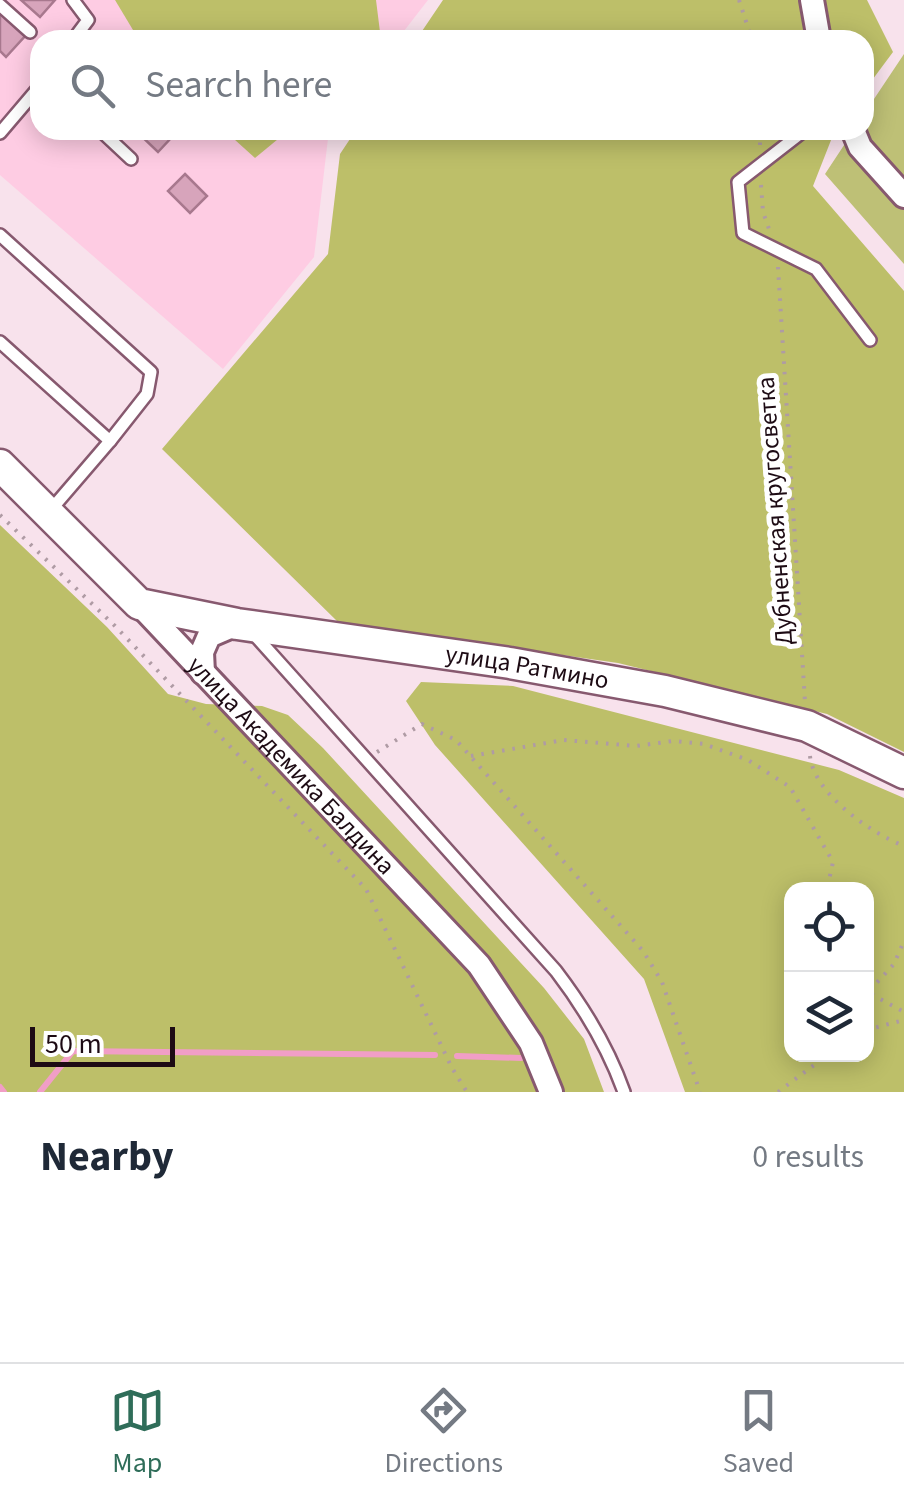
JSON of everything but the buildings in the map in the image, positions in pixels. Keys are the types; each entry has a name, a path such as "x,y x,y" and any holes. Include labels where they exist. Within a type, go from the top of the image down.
{"street":[{"path":"812,0 817,30"},
{"path":"858,140 904,196"},
{"name":"улица Академика Балдина","path":"0,465 138,604 478,965 530,1043 551,1092"},
{"name":"улица Ратмино","path":"138,604 646,688 807,726 904,773"},
{"path":"203,673 202,652 208,636 242,624"}],"lane":[{"path":"73,0 88,20 80,30"},
{"path":"0,6 30,32"},
{"path":"0,133 30,98"},
{"path":"111,140 131,159"},
{"path":"793,140 738,182 743,233 816,269 870,340"},
{"path":"0,235 151,372 148,394 48,513"},
{"path":"0,342 110,441"},
{"path":"242,624 556,971 584,1008 608,1050 624,1092"}],"path":[{"path":"739,0 749,30"},
{"name":"Дубненская кругосветка","path":"760,140 763,212 777,252 811,769 832,797 877,835 904,846"},
{"path":"0,515 115,626 366,888 467,1092"},
{"path":"366,759 422,724 456,740 643,951 662,982 700,1092"},
{"path":"471,756 564,740 636,746 704,744 748,760 790,788 832,862 828,882"},
{"path":"874,982 894,964 904,941"},
{"path":"874,992 904,1012"},
{"path":"874,1028 904,1020"},
{"path":"778,1092 818,1062"}],"shaded area":[{"path":"0,0 428,0 405,30 30,30 30,140 328,140 314,257 223,369 0,175"},
{"path":"115,0 376,0 380,30 133,30"},
{"path":"443,0 867,0 893,52 874,78 874,30 423,30"},
{"path":"235,140 277,140 255,158"},
{"path":"349,140 831,140 813,186 904,291 904,752 827,714 618,663 339,623 162,449 328,254 340,154"},
{"path":"0,525 107,627 168,694 206,704 262,706 288,715 544,988 584,1039 604,1092 0,1092"},
{"path":"421,682 513,686 839,770 904,798 904,1092 685,1092 644,979 435,745 406,701"}],"green space":[{"path":"904,54 904,264 825,174 847,140 874,140 874,99"}],"waterway":[{"path":"40,1092 73,1051 435,1055"},
{"path":"457,1056 521,1058"},
{"path":"0,1087 4,1092"}]}
